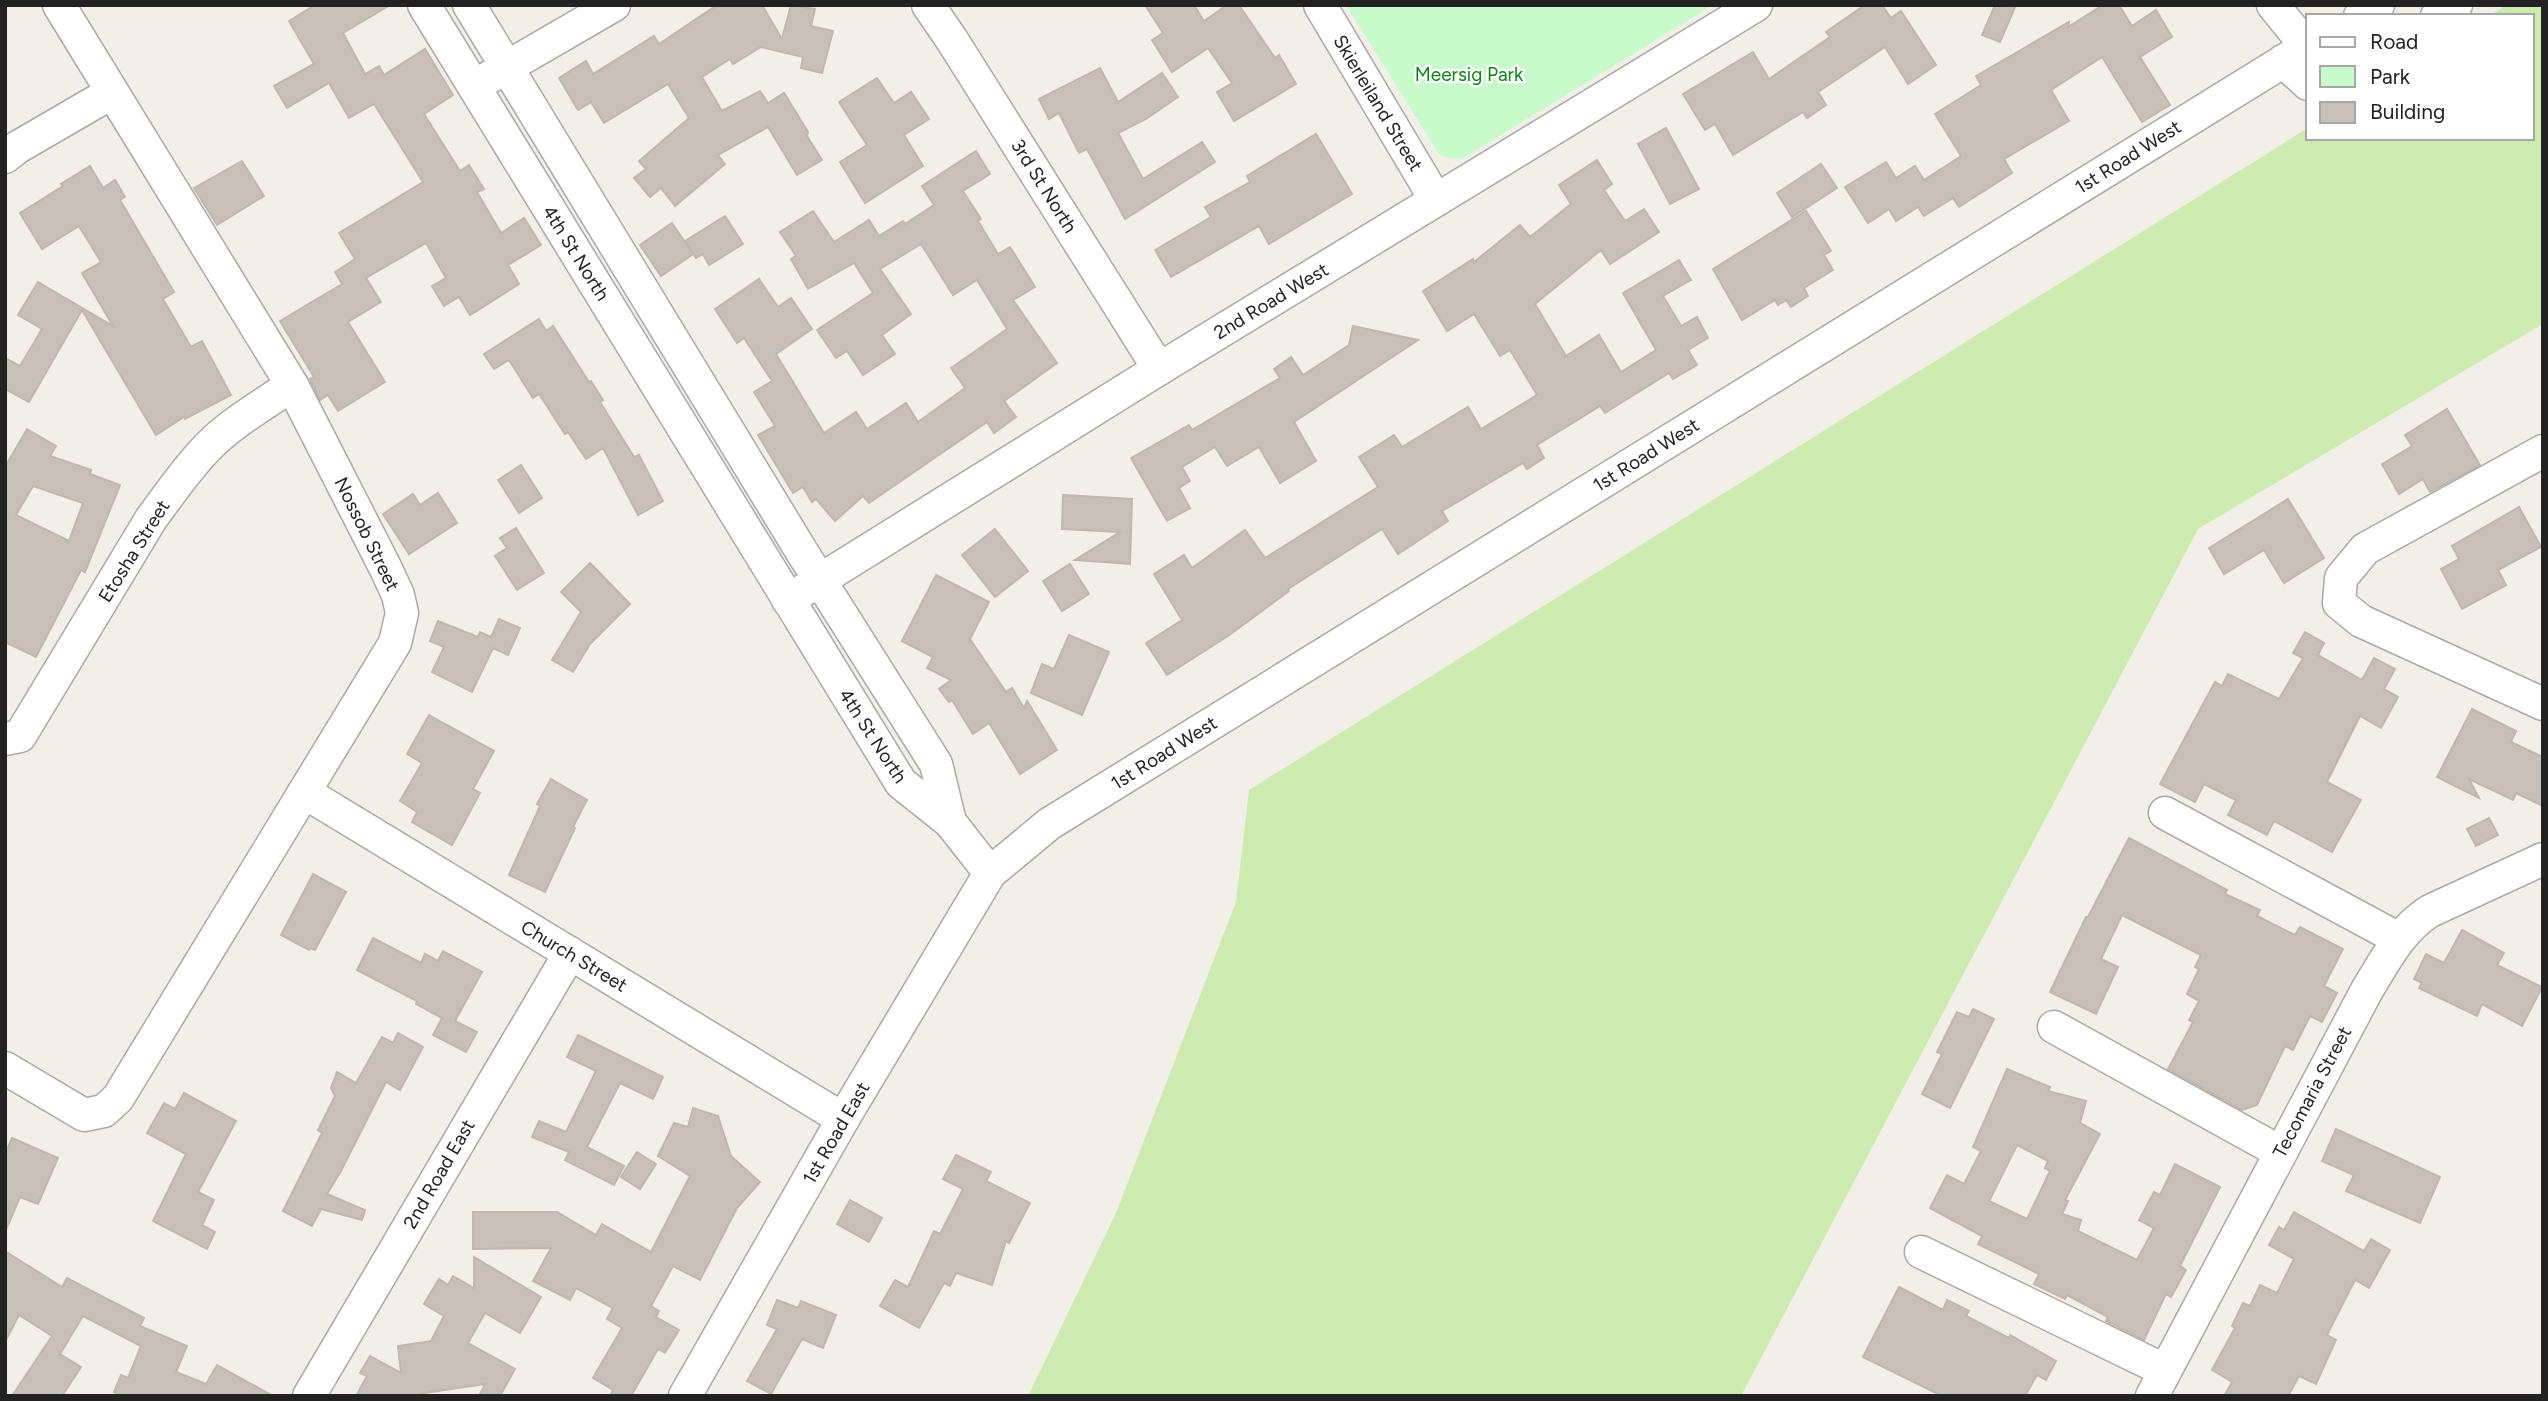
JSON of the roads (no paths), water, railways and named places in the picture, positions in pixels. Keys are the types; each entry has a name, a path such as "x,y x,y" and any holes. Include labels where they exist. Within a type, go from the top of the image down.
{"street":[{"name":"Nossob Street","path":"5,1068 85,1115 104,1111 118,1098 396,643 402,613 386,569 292,386 59,5"},
{"name":"4th St North","path":"424,5 901,783 950,822"},
{"name":"4th St North","path":"468,5 820,582 936,764 950,822"},
{"path":"473,86 614,5"},
{"name":"3rd St North","path":"928,5 1158,369"},
{"name":"Skierleiland Street","path":"1320,5 1436,200"},
{"name":"2nd Road West","path":"788,600 1158,369 1756,5"},
{"path":"2273,5 2299,51 2306,77"},
{"path":"2440,14 2456,5"},
{"name":"1st Road West","path":"990,873 1048,824 2299,51"},
{"path":"5,157 111,93"},
{"name":"Etosha Street","path":"5,739 20,736 151,519 173,488 205,449 292,386"},
{"path":"2543,452 2365,549 2340,578 2340,603 2361,621 2543,704"},
{"name":"Church Street","path":"304,792 843,1119"},
{"path":"2165,813 2399,939"},
{"path":"950,822 990,873"},
{"name":"Tecomaria Street","path":"2158,1383 2367,990 2399,939 2413,922 2430,912 2543,859"},
{"name":"1st Road East","path":"685,1396 843,1119 990,873"},
{"name":"2nd Road East","path":"309,1396 569,953"},
{"path":"2054,1027 2280,1152"},
{"path":"1921,1252 2158,1383"}],"park label":[{"name":"Meersig Park","path":"1469,74"}]}
